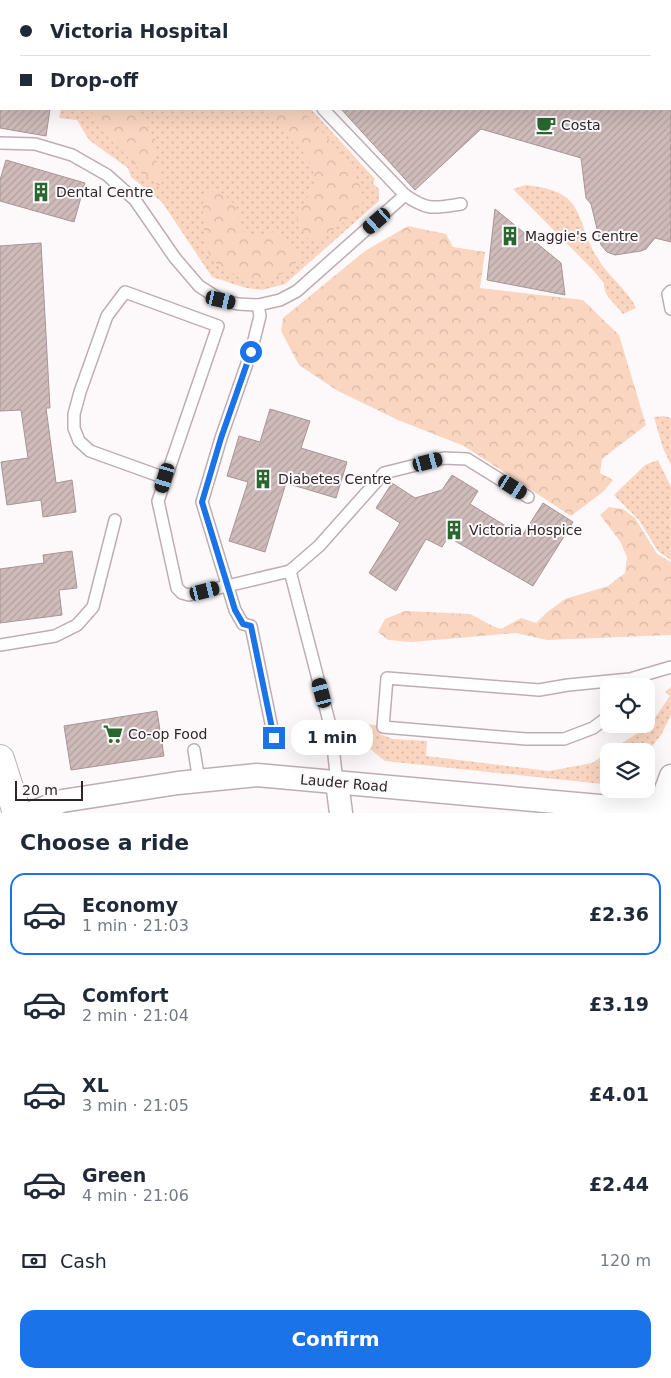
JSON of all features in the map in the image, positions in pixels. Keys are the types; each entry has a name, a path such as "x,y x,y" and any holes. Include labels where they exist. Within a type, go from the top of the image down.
{"street":[{"path":"0,760 17,813"},
{"name":"Lauder Road","path":"31,813 62,801 199,781 257,776 622,808 664,809"},
{"path":"664,809 671,776"},
{"path":"337,782 341,813"}],"lane":[{"path":"324,110 405,195 419,205 434,208 461,204"},
{"path":"0,143 35,144 72,154 107,175 135,200 175,258 198,286 221,300 238,304 258,305 280,300 297,291 405,195"},
{"path":"671,291 668,294 671,309"},
{"path":"165,478 90,452 79,441 74,428 74,414 80,392 107,316 125,292 218,326 158,501 177,588 182,593 189,595 290,571 319,546 384,473 444,458 467,459 528,497"},
{"path":"258,305 260,316 251,352 221,438 202,502 239,620 243,624 251,626 274,738"},
{"path":"0,645 54,636 77,625 93,607 115,520"},
{"path":"290,571 331,729 337,782"},
{"path":"640,678 671,667"},
{"path":"600,683 568,685 539,690 387,678 383,727 526,739 564,739 593,728 600,723"},
{"path":"194,750 199,781"}],"green space":[{"path":"61,110 312,110 375,179 373,183 379,189 379,201 285,284 262,290 246,288 212,277 162,202 131,177 128,168 89,140 77,120 59,118"},
{"path":"91,110 138,110 157,142 154,154 163,181 159,186 142,172 103,132"},
{"path":"270,110 301,110 348,162 361,187 364,201 353,214 342,224 316,240 307,238 297,222 298,211 316,185 312,166 303,152 280,129"},
{"path":"526,185 546,188 569,200 581,219 598,259 628,295 636,308 623,314 608,296 604,283 593,270 513,189"},
{"path":"218,190 239,211 238,222 240,231 256,236 274,232 286,240 295,250 300,258 295,264 276,276 253,281 241,279 217,264 210,256 206,244 203,195"},
{"path":"408,226 446,234 453,247 485,252 480,288 583,300 619,335 646,425 602,459 600,473 613,480 604,491 571,516 464,446 398,420 338,391 299,365 281,331 283,318 365,251"},
{"path":"664,416 671,418 671,465 663,448 654,417"},
{"path":"658,460 671,487 671,560 658,551 639,520 614,495 645,465"},
{"path":"609,507 623,509 635,518 657,554 671,562 671,635 547,640 516,633 412,642 388,640 378,632 385,619 405,611 470,614 501,629 521,618 536,623 565,599 608,586 625,573 627,557 620,541 600,515"},
{"path":"671,687 671,715 655,743 622,743 638,733 655,733 655,718 670,696 665,692"},
{"path":"359,724 376,725 380,734 393,739 427,741 426,756 549,771 592,763 600,758 600,784 385,761 363,742 354,728"}],"building":[{"path":"0,110 50,110 46,136 0,128"},
{"path":"342,110 671,110 671,242 655,238 646,249 641,251 615,255 607,252 601,245 591,204 586,198 581,158 481,129 415,190"},
{"name":"Dental Centre","path":"6,160 85,183 74,222 0,201 0,180"},
{"name":"Maggie's Centre","path":"495,209 561,263 565,295 487,280"},
{"path":"41,243 50,408 46,408 56,483 72,480 76,512 43,517 41,500 7,505 1,462 28,458 21,410 0,411 0,246"},
{"name":"Diabetes Centre","path":"270,409 310,421 301,448 347,462 336,498 286,483 265,552 229,541 248,482 227,476 239,436 260,442"},
{"name":"Victoria Hospice","path":"452,475 478,491 470,504 522,536 543,503 573,522 533,586 448,537 442,547 426,539 396,591 369,573 400,523 376,508 392,483 415,498 442,490"},
{"path":"72,551 77,588 59,590 62,615 0,623 0,569 44,563 43,555"},
{"name":"Co-op Food","path":"157,711 164,756 71,770 64,726"}],"place":[{"name":"Costa","path":"546,125"},
{"name":"Dental Centre","path":"41,192"},
{"name":"Maggie's Centre","path":"510,236"},
{"name":"Diabetes Centre","path":"263,479"},
{"name":"Victoria Hospice","path":"454,530"},
{"name":"Co-op Food","path":"113,734"}],"route":[{"path":"251,352 221,438 202,502 235,610 239,620 243,624 251,626 274,738"}]}
